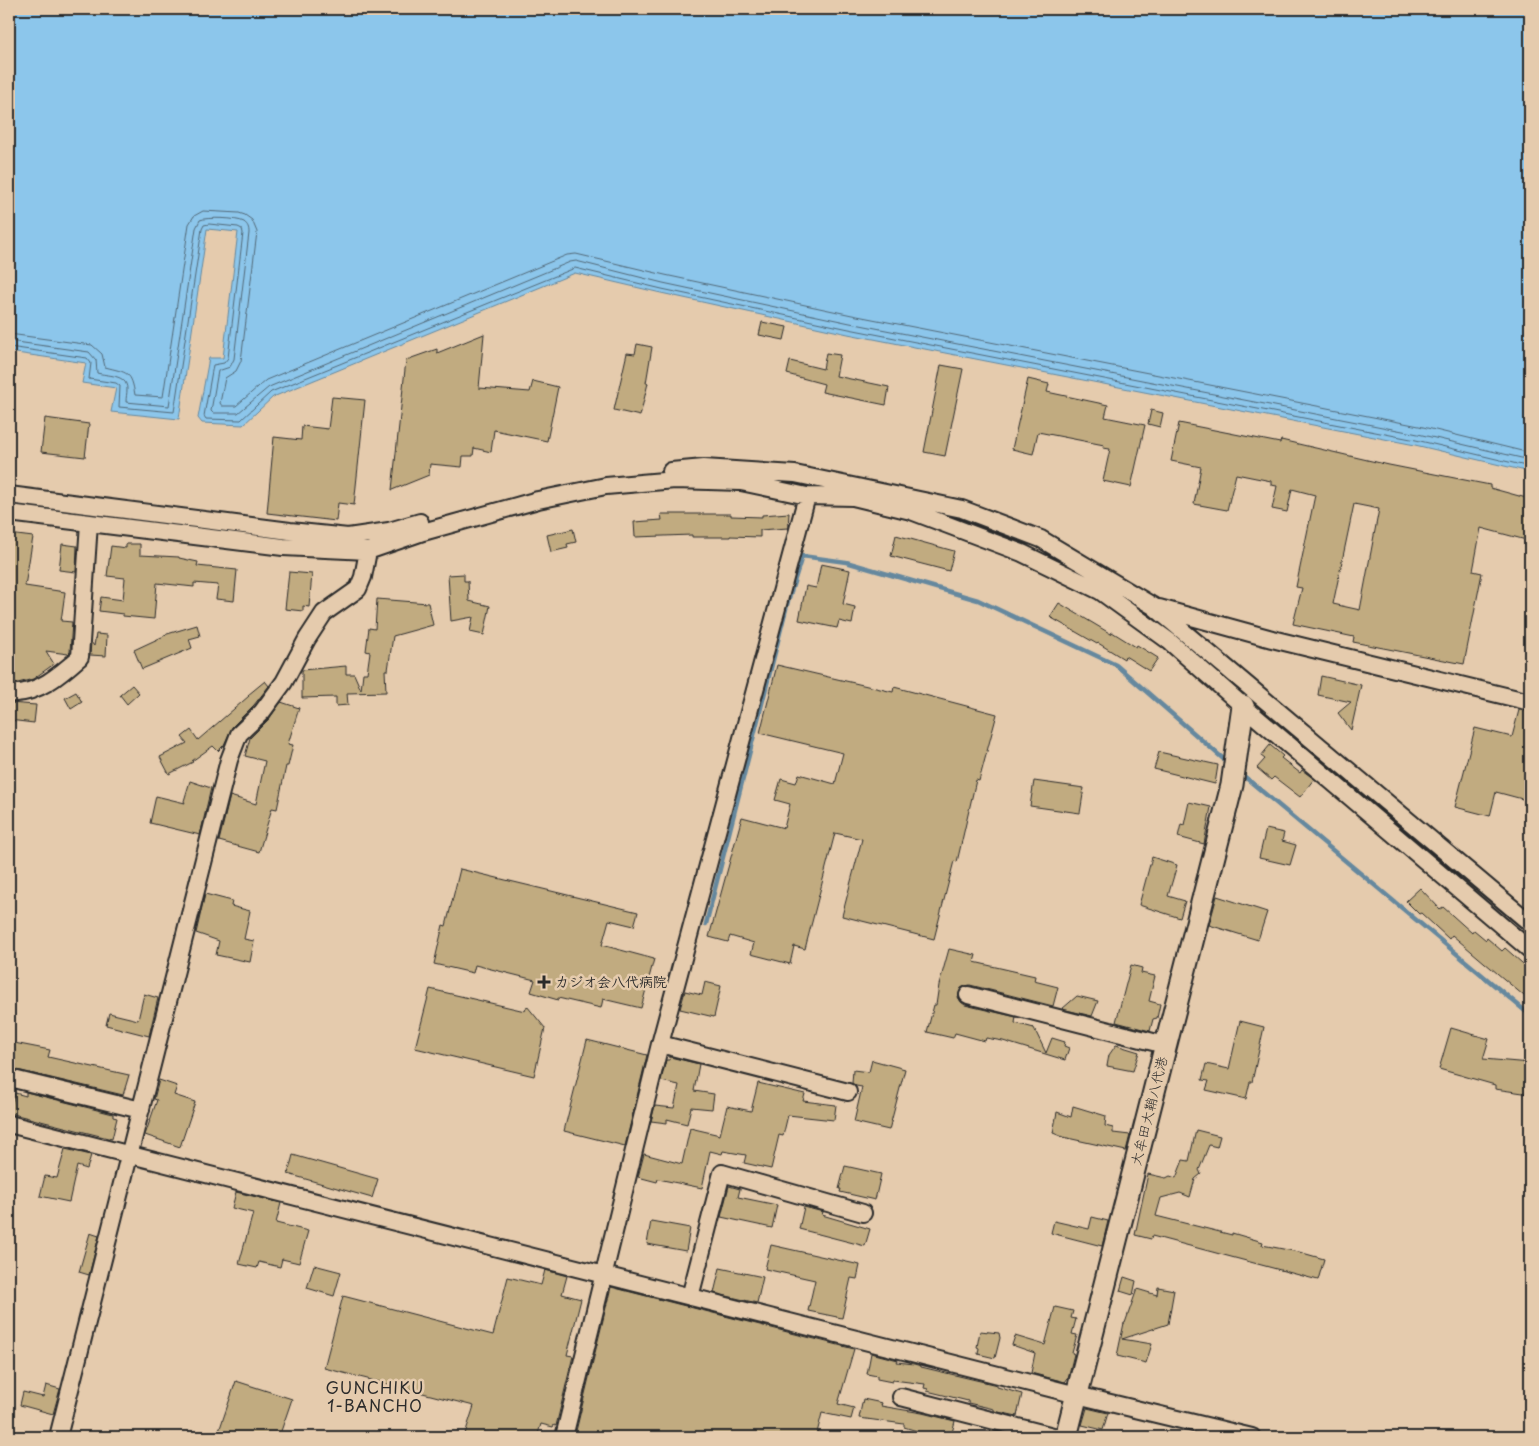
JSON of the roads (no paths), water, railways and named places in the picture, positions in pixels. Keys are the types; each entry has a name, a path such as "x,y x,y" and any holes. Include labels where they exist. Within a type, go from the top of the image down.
{"main road":[{"name":"大牟田大鞘八代港","path":"1066,1437 1232,786 1243,706"}],"street":[{"path":"9,495 348,537 390,531 527,494 625,474 704,468 795,474 962,509 1041,539 1153,606 1530,923"},
{"path":"9,513 283,547 368,551 422,532 538,500 606,486 674,480 740,482 807,496 853,498 911,511 1022,553 1100,591 1272,639 1530,702"},
{"path":"564,1437 605,1276 660,1044 807,496"},
{"path":"9,693 16,694 34,690 66,670 80,657 89,523"},
{"path":"58,1437 229,760 239,734 262,712 284,682 307,639 324,613 358,589 363,577 368,551"},
{"path":"1100,591 1169,642 1530,950"},
{"path":"968,995 1166,1045"},
{"path":"660,1044 848,1092"},
{"path":"9,1078 141,1110"},
{"path":"9,1124 1077,1395 1252,1437"},
{"path":"690,1297 722,1173 863,1213"},
{"path":"901,1397 1057,1437"}],"water":[{"path":"9,9 1530,9 1530,472 1415,445 848,334 575,273 273,397 243,425 202,423 198,418 209,358 223,358 238,232 207,229 179,419 111,412 116,388 82,383 86,363 9,352"}],"waterway":[{"path":"706,924 788,601 802,556 846,562 978,600 1116,665 1228,763"},
{"path":"1239,772 1530,1015"}],"place":[{"name":"カジオ会八代病院","path":"544,982"}],"district":[{"name":"GUNCHIKU 1-BANCHO","path":"375,1397"}]}
